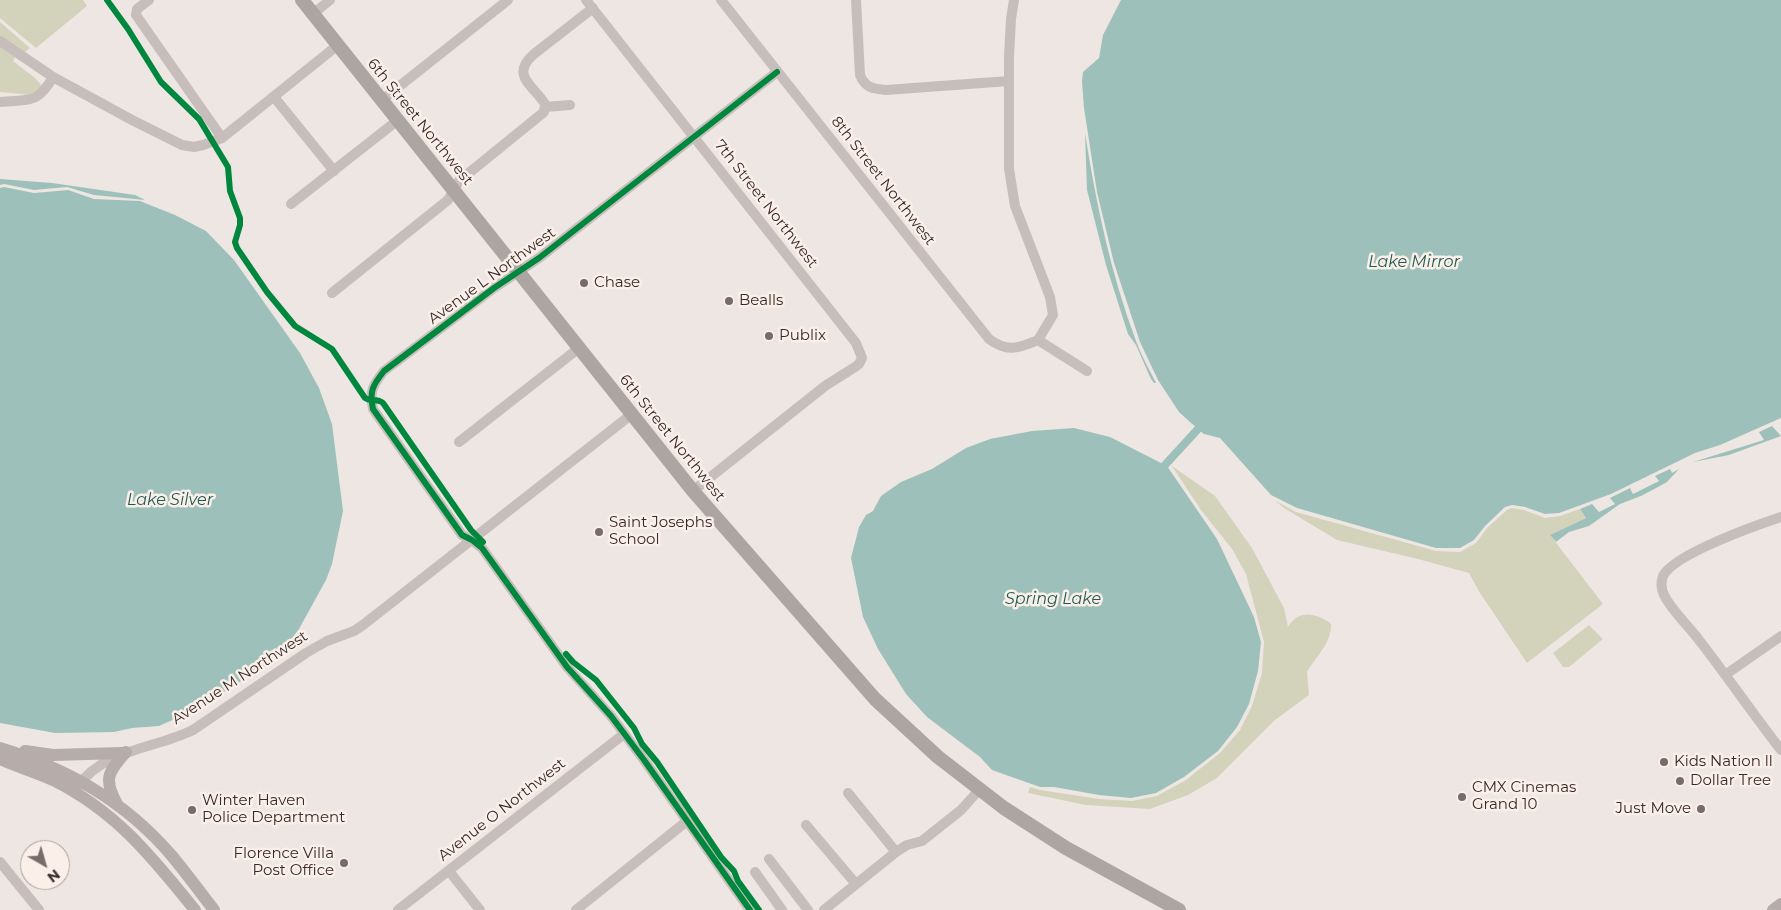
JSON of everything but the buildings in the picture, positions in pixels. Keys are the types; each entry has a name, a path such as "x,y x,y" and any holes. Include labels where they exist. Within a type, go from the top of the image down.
{"highway":[{"name":"6th Street Northwest","path":"302,0 693,491 863,686 909,731 979,790 1066,848 1179,910"}],"main road":[{"path":"1,756 124,752"},
{"path":"119,806 108,781 115,765 124,752"},
{"path":"1,756 53,767 81,781 119,806 171,855 214,910"},
{"path":"1,756 51,779 110,817 144,848 195,910"},
{"path":"144,848 155,839"},
{"path":"1773,910 1781,904"}],"street":[{"path":"149,0 137,9 139,20 222,138"},
{"path":"313,14 330,0"},
{"path":"382,100 508,0"},
{"name":"8th Street Northwest","path":"721,0 989,339 1004,347 1016,349 1038,340"},
{"path":"856,0 860,75 870,88 886,90 1009,81"},
{"path":"1014,0 1011,20 1009,81 1009,175 1016,206 1050,298 1052,315 1038,340 1087,371"},
{"path":"332,293 434,212 448,200 459,181 544,112 545,104 524,77 522,72 523,66 526,61 590,4"},
{"name":"7th Street Northwest","path":"590,4 856,343 862,358 859,364 825,386 693,491"},
{"path":"0,41 53,77 132,120 182,144 194,146 203,145 222,138 338,45"},
{"name":"Avenue L Northwest","path":"745,908 687,821 611,716 573,674 482,548 462,535 373,409 371,399 372,386 384,371 494,288 539,258 777,72"},
{"path":"0,102 36,98 46,89 53,77"},
{"path":"274,97 334,171"},
{"path":"545,107 570,105"},
{"path":"291,204 398,120"},
{"path":"459,442 579,348"},
{"name":"Avenue M Northwest","path":"76,794 81,781 101,765 124,752 172,739 193,730 306,653 327,641 354,631 363,625 478,537 632,414"},
{"path":"1781,517 1715,541 1674,565 1663,577 1662,591 1781,750"},
{"path":"1725,675 1781,636"},
{"name":"Avenue O Northwest","path":"398,910 624,734"},
{"path":"824,910 896,852 907,845 922,841 961,810 979,790"},
{"path":"848,793 896,852"},
{"path":"576,910 687,821"},
{"path":"806,825 856,884"},
{"path":"769,859 808,910"},
{"path":"0,862 39,910"},
{"path":"449,871 480,910"},
{"path":"756,872 782,910"}],"green space":[{"path":"0,0 83,0 87,6 36,48 0,18"},
{"path":"0,22 30,48 25,52 22,51 0,36"},
{"path":"0,46 15,57 13,61 42,86 38,92 31,95 0,92"},
{"path":"1172,466 1215,496 1252,548 1284,608 1288,627 1292,621 1302,615 1314,615 1331,624 1331,631 1323,649 1307,672 1309,695 1275,720 1217,778 1188,795 1150,809 1086,805 1028,793 1030,787 1099,799 1132,801 1157,796 1186,780 1220,753 1240,730 1252,706 1262,673 1264,642 1246,574 1232,549 1201,510"},
{"path":"1274,500 1296,512 1436,551 1460,552 1476,543 1487,528 1507,510 1512,508 1524,510 1545,518 1560,516 1580,509 1586,518 1550,535 1603,604 1527,663 1480,593 1469,573 1337,540"},
{"path":"1589,625 1603,639 1569,667 1563,667 1553,653"}],"water":[{"name":"Lake Mirror","path":"1121,0 1781,0 1781,418 1720,445 1695,453 1611,494 1559,513 1545,514 1512,505 1505,507 1485,526 1474,540 1460,548 1436,548 1297,508 1271,495 1220,438 1204,434 1179,412 1158,380 1140,342 1114,263 1097,192 1084,108 1082,82 1083,72 1099,58 1103,35"},
{"path":"1085,133 1099,212 1119,290 1138,346 1156,383 1151,379 1136,345 1128,334 1106,265 1087,190"},
{"path":"0,179 52,183 135,195 145,200 94,195 67,187 34,190 4,184 0,185"},
{"name":"Lake Silver","path":"4,187 34,193 68,190 94,199 140,201 175,215 206,231 234,260 300,353 319,388 332,424 343,511 332,564 326,580 299,629 283,650 267,665 195,710 159,726 132,728 114,732 55,733 0,723 0,188"},
{"path":"1772,426 1781,436 1729,455 1693,462 1764,440 1759,432"},
{"name":"Spring Lake","path":"1074,428 1110,437 1167,466 1217,539 1254,617 1261,642 1258,671 1249,704 1237,727 1218,751 1184,777 1156,793 1131,798 1099,795 1054,787 1040,787 992,770 980,757 927,717 906,694 878,649 863,617 851,558 859,527 866,515 873,511 881,496 901,482 932,469 966,448 990,439 1032,431"},
{"path":"1670,469 1672,473 1679,469 1667,482 1641,496 1620,504 1589,526 1569,532 1556,542 1550,535 1586,518 1580,509 1592,504 1599,512 1615,504 1610,498 1630,488 1633,494 1659,481 1655,476"}],"waterway":[{"path":"1165,465 1198,429"}],"cycle path":[{"path":"107,0 128,29 161,82 199,119 228,167 230,191 240,218 235,242 237,248 267,292 295,326 332,349 365,398 383,403 471,530 483,542"},
{"path":"750,910 644,760 611,716 567,667 482,548 462,535 373,409 371,397 375,384 384,371 494,288 539,258 777,72"},
{"path":"566,654 596,680 634,728 642,744 657,762 721,857 734,871 738,881 759,910"}],"place":[{"name":"Chase","path":"584,283"},
{"name":"Bealls","path":"729,301"},
{"name":"Publix","path":"769,336"},
{"name":"Saint Josephs School","path":"599,532"},
{"name":"Kids Nation ll","path":"1664,762"},
{"name":"Dollar Tree","path":"1680,781"},
{"name":"CMX Cinemas Grand 10","path":"1462,797"},
{"name":"Just Move","path":"1701,809"},
{"name":"Winter Haven Police Department","path":"192,810"},
{"name":"Florence Villa Post Office","path":"344,863"}]}
